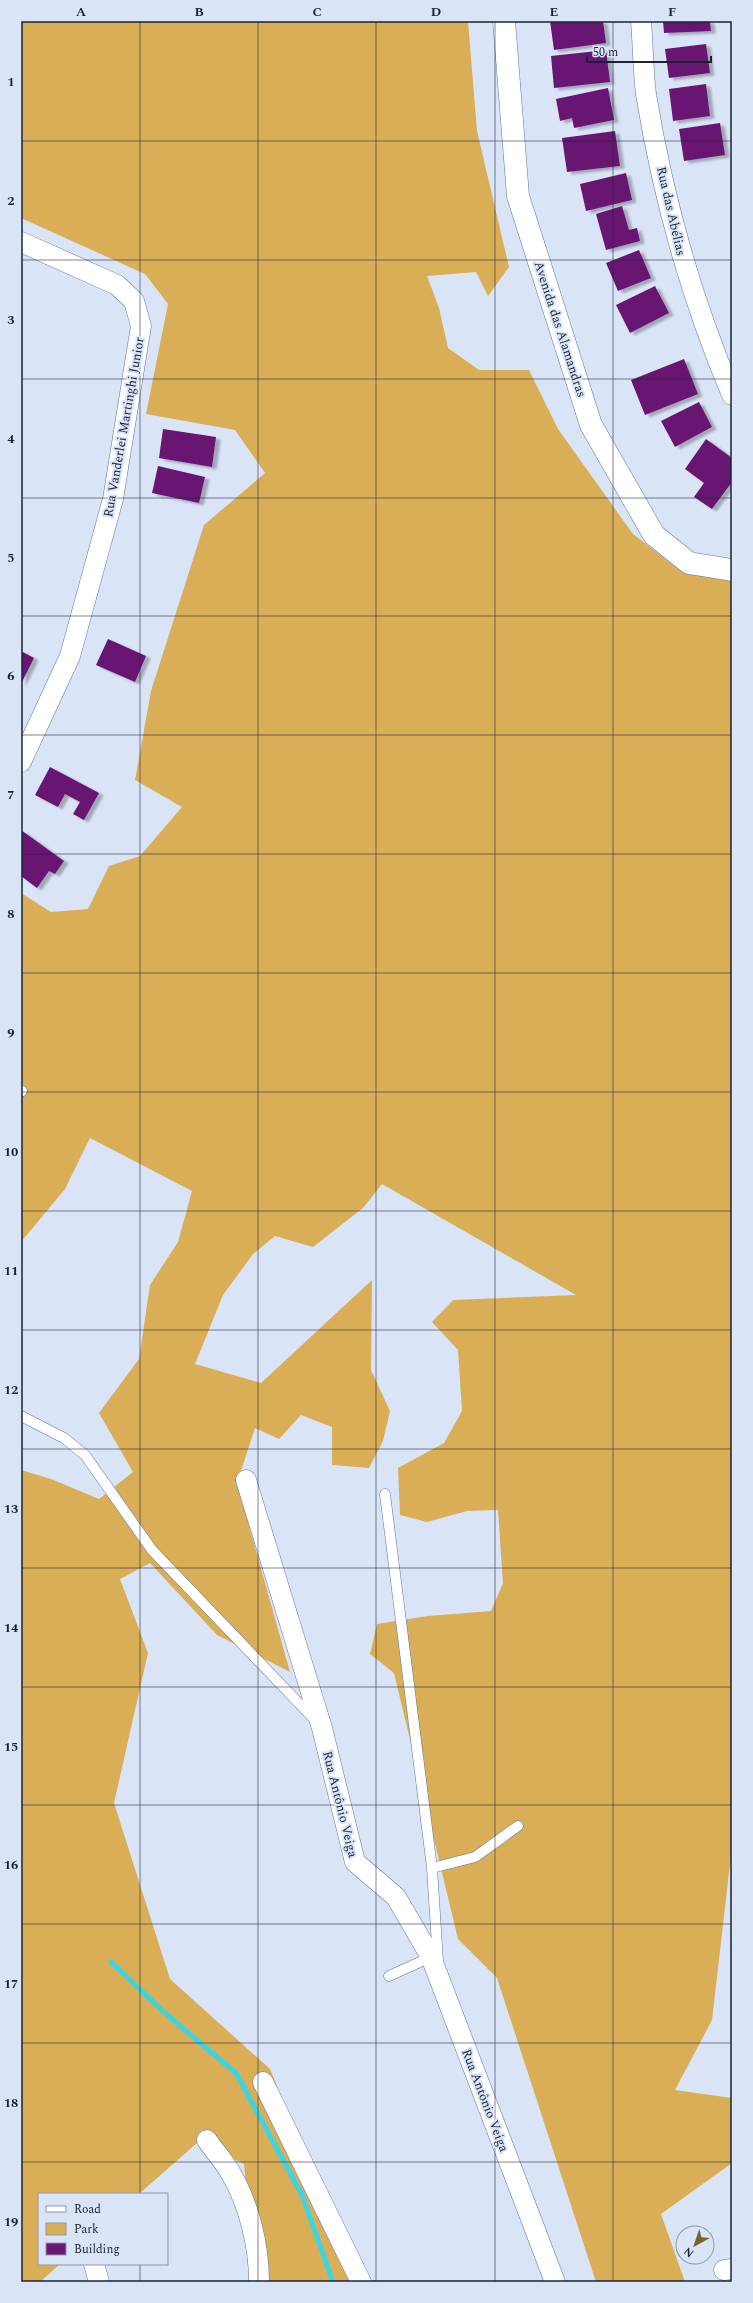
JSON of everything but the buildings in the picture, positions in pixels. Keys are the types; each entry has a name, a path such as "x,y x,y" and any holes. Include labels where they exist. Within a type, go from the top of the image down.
{"street":[{"name":"Avenida das Alamandras","path":"504,21 518,196 591,425 654,535 689,563 732,570"},
{"name":"Rua das Abélias","path":"641,21 646,94 675,234 712,346 732,395"},
{"name":"Rua Vanderlei Martinghi Junior","path":"21,242 117,285 134,301 141,326 113,499 70,656 21,762"},
{"name":"Rua Antônio Veiga","path":"246,1480 322,1728 355,1862 396,1897 431,1957 555,2282"},
{"path":"263,2082 361,2282"},
{"path":"207,2140 230,2172 244,2203 254,2236 259,2282"},
{"path":"94,2265 99,2282"}],"lane":[{"path":"21,1416 64,1438 85,1455 152,1550 322,1728"},
{"path":"385,1494 432,1868 439,1978"},
{"path":"432,1868 475,1857 518,1826"},
{"path":"389,1976 431,1957"}],"green space":[{"path":"21,21 468,21 477,131 509,267 488,296 476,272 427,276 439,308 448,348 479,370 529,370 558,429 633,534 682,572 732,581 732,1847 712,2020 675,2090 732,2098 732,2163 661,2214 675,2254 675,2265 679,2265 685,2282 596,2282 497,1978 458,1939 394,1673 370,1654 377,1624 428,1616 491,1611 503,1583 498,1510 467,1511 427,1522 400,1515 398,1468 444,1443 462,1411 458,1350 432,1322 453,1300 576,1295 382,1184 363,1208 313,1247 275,1236 253,1254 223,1295 195,1364 261,1383 372,1280 371,1370 390,1411 383,1441 369,1468 332,1465 332,1427 301,1415 279,1439 255,1428 237,1483 290,1672 217,1635 150,1563 120,1579 148,1653 114,1803 170,1979 270,2069 356,2282 255,2282 244,2164 198,2142 140,2193 38,2193 38,2265 59,2265 40,2282 21,2282 21,1470 51,1479 99,1499 133,1472 99,1413 139,1359 150,1285 178,1242 192,1191 90,1138 65,1189 21,1242 21,893 51,912 88,909 109,866 140,856 182,807 135,780 151,691 204,525 265,473 235,430 146,414 168,304 145,274 21,218"}],"waterway":[{"path":"111,1962 166,2014 236,2073 302,2195 333,2282"}]}
